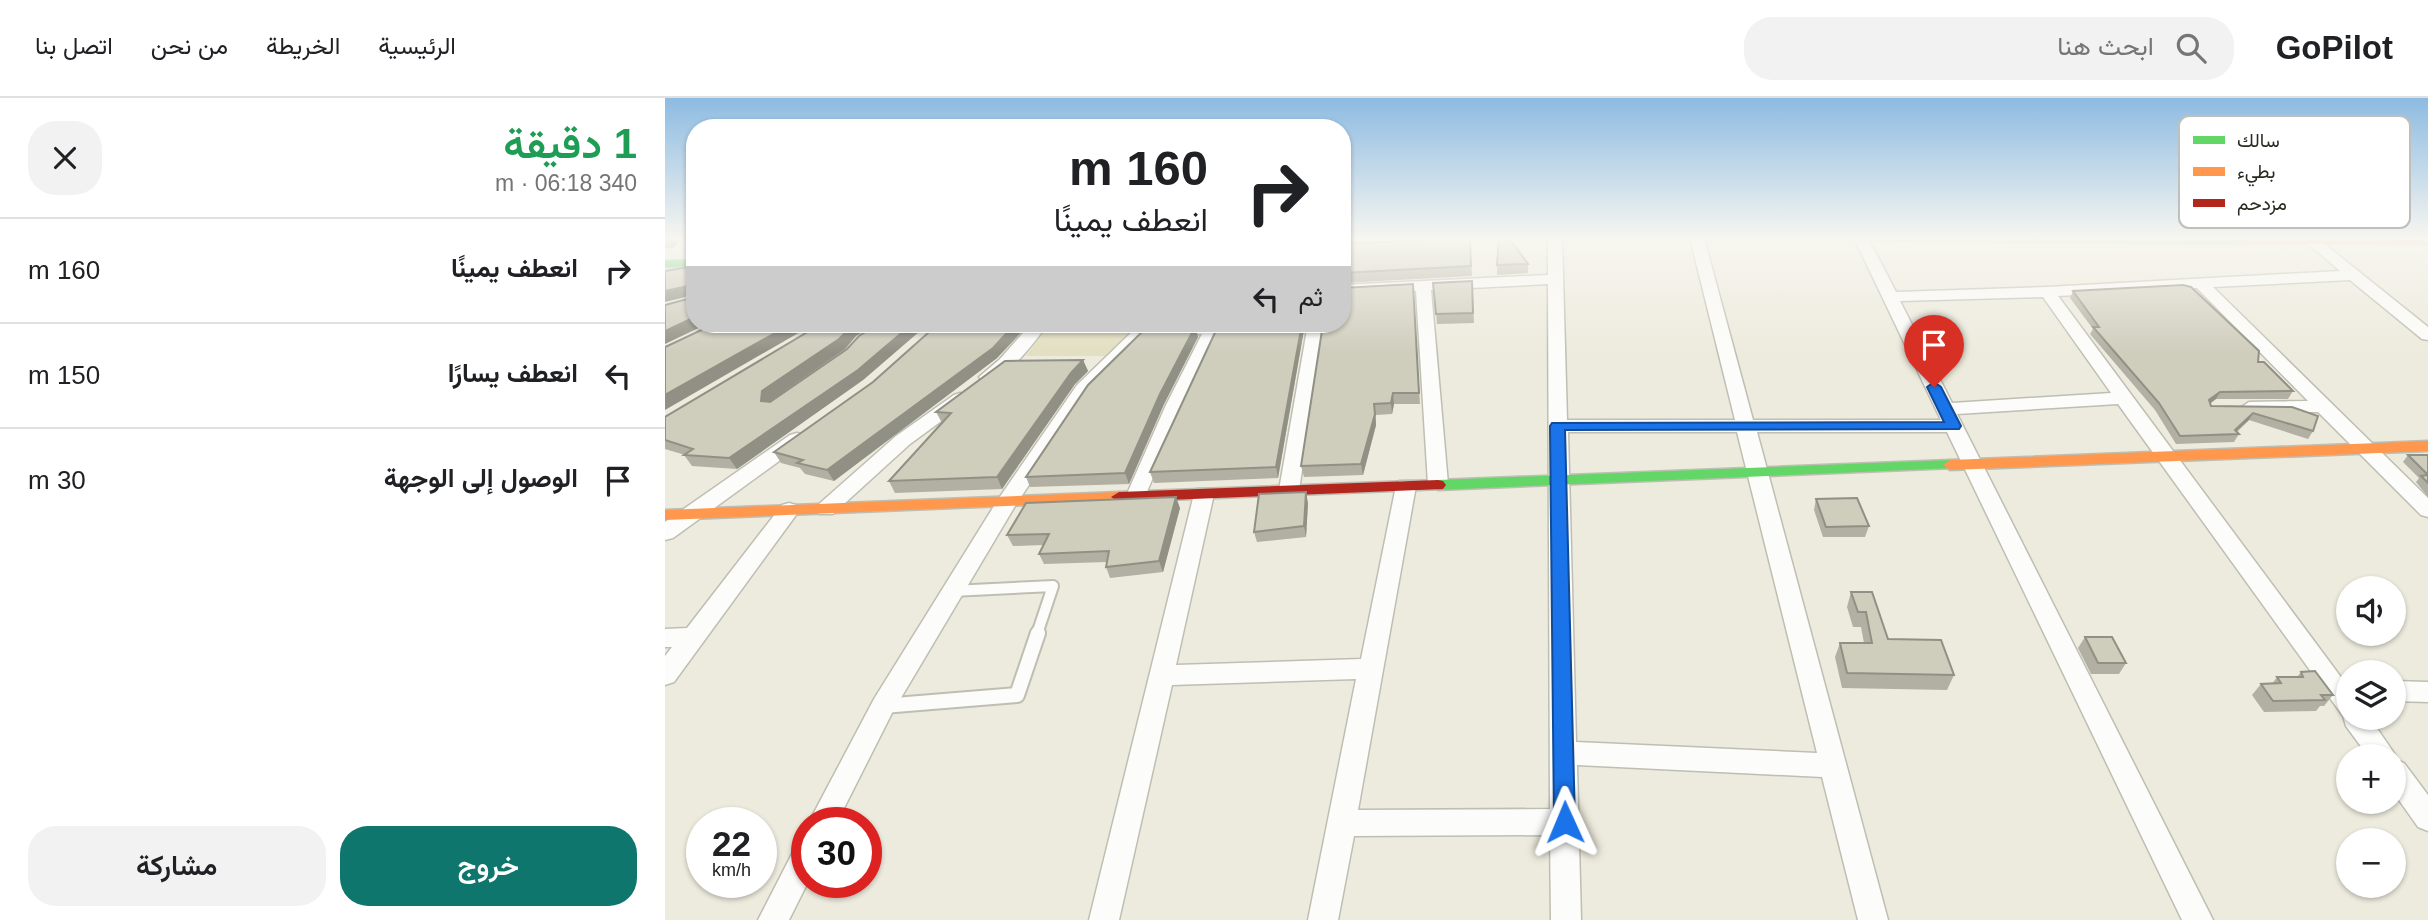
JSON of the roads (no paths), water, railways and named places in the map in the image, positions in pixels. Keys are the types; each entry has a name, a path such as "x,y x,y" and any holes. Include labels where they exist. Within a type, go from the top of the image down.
{"street":[{"path":"1707,276 1873,920"},
{"path":"1880,276 2199,920"},
{"path":"1890,297 2047,292 2324,276"},
{"path":"2356,276 2428,335"},
{"path":"1351,289 1556,279 1566,920"},
{"path":"2199,282 2428,510"},
{"path":"1423,285 1438,484"},
{"path":"2047,292 2336,685"},
{"path":"826,509 903,440 1006,364 1032,333"},
{"path":"831,807 883,706 1006,503 1083,389 1141,333"},
{"path":"1136,496 1175,405 1211,333"},
{"path":"1290,490 1315,333"},
{"path":"1082,363 1108,363"},
{"path":"1006,364 1031,364"},
{"path":"1557,426 1745,426 1949,418 2123,398"},
{"path":"2229,408 2324,406"},
{"path":"665,533 815,426"},
{"path":"665,515 2428,446"},
{"path":"1323,920 1406,486"},
{"path":"1104,920 1204,494"},
{"path":"665,675 789,510"},
{"path":"665,638 694,637"},
{"path":"1162,675 1372,669"},
{"path":"2406,691 2428,692"},
{"path":"1564,753 1833,766"},
{"path":"2406,788 2428,818"},
{"path":"1342,823 1565,822"},
{"path":"773,920 791,885"}],"lane":[{"path":"883,706 1017,695 1053,586 951,592"}]}
